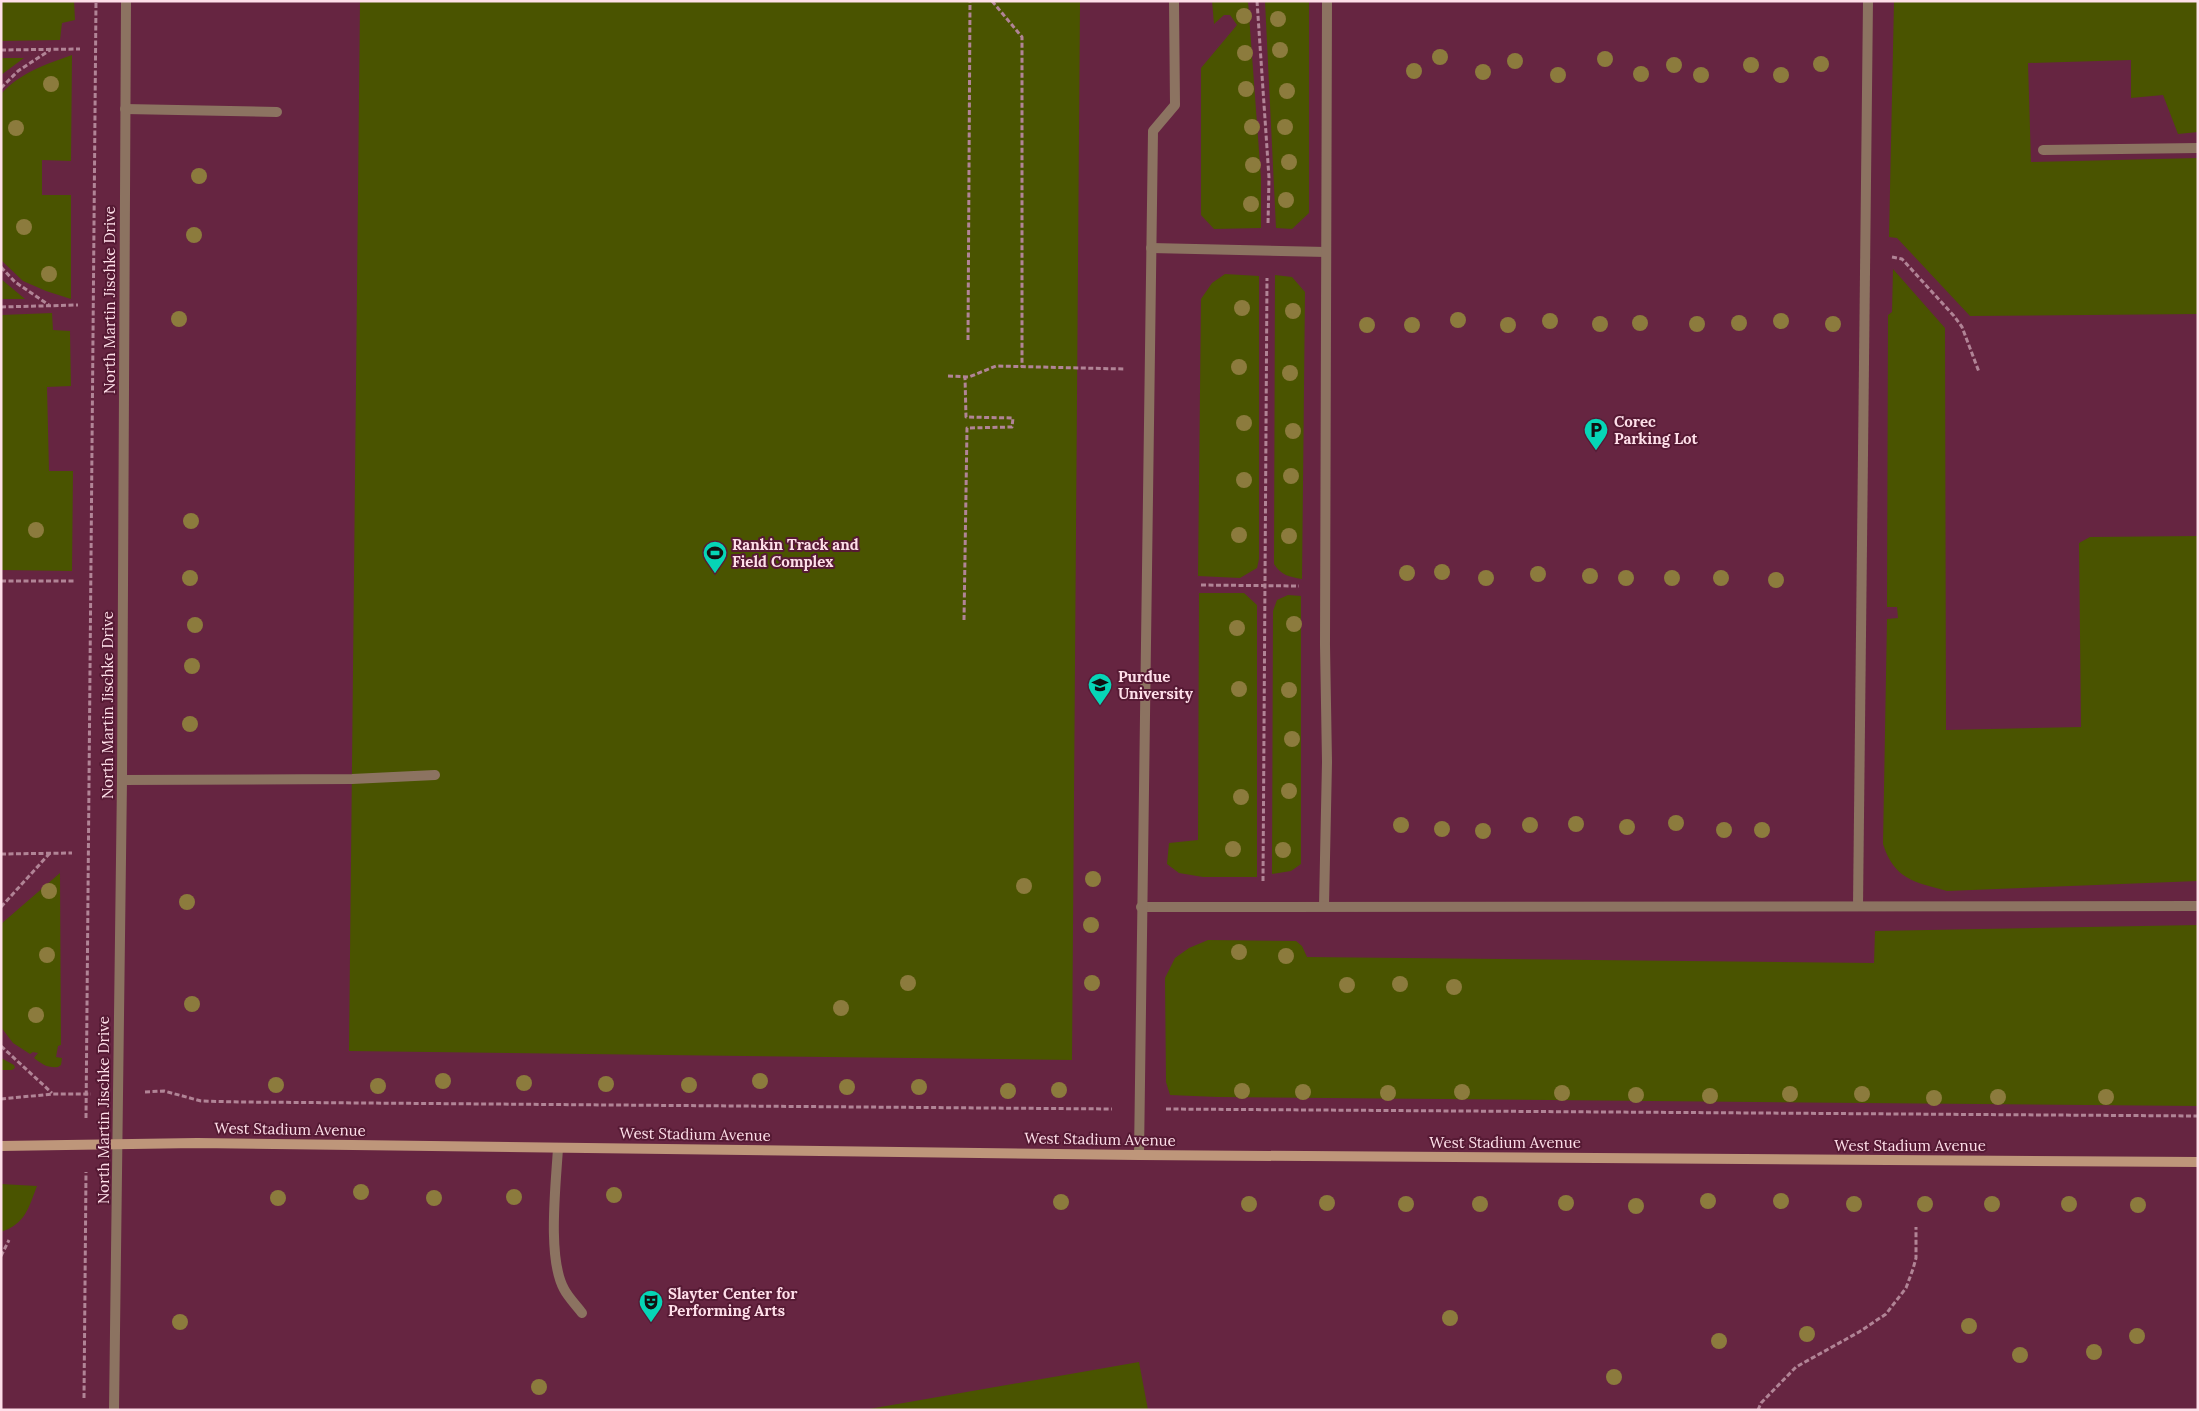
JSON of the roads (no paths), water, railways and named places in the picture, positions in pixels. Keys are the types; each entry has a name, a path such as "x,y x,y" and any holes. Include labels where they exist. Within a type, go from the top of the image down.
{"street":[{"name":"North Martin Jischke Drive","path":"114,1410 122,780 126,1"},
{"path":"1139,1155 1138,1109 1153,131 1175,105 1174,1"},
{"path":"1324,906 1327,762 1325,586 1327,1"},
{"path":"1858,906 1868,1"},
{"path":"125,109 276,112"},
{"path":"2043,150 2198,148"},
{"path":"1151,248 1326,252"},
{"path":"122,780 352,779 435,775"},
{"path":"1141,907 2198,906"},
{"name":"West Stadium Avenue","path":"1,1146 197,1143 1139,1155 2198,1162"},
{"path":"558,1148 555,1216 556,1267 564,1289 582,1313"}],"place":[{"name":"Corec Parking Lot","path":"1596,451"},
{"name":"Rankin Track and Field Complex","path":"715,574"},
{"name":"Purdue University","path":"1100,706"},
{"name":"Slayter Center for Performing Arts","path":"651,1323"}]}
